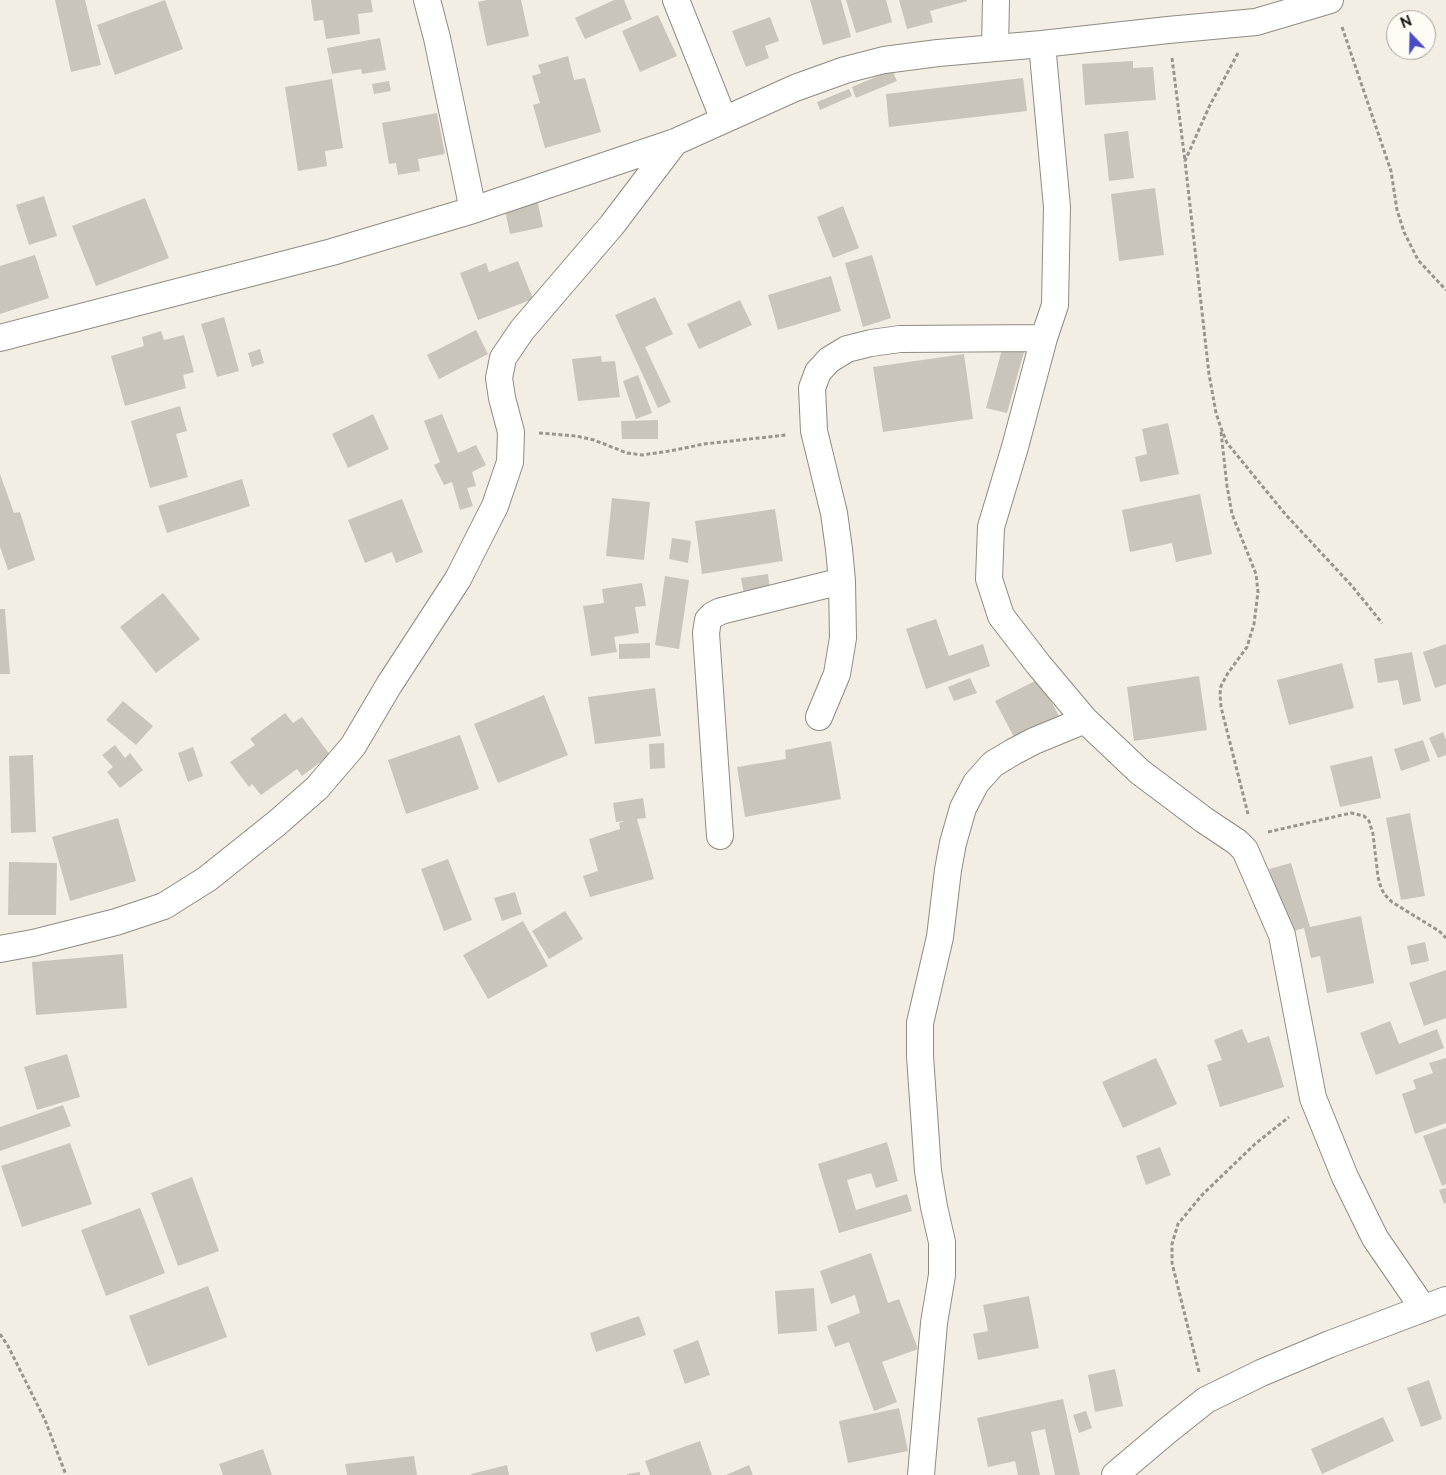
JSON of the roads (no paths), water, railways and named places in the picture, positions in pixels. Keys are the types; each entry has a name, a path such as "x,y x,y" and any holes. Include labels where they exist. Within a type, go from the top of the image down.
{"street":[{"path":"427,0 437,38 473,210"},
{"path":"676,0 724,120"},
{"path":"995,48 996,0"},
{"path":"0,338 332,252 473,210 675,142 795,88 844,70 884,60 1256,22 1335,9"},
{"path":"1042,44 1057,207 1055,305 1044,338 1016,447 991,527 989,579 1001,616 1084,720 1140,772 1204,820 1245,839 1245,850 1282,935 1313,1098 1345,1177 1375,1238 1435,1304 1270,1369 1206,1400 1115,1475"},
{"path":"0,949 33,943 116,922 164,906 207,879 317,788 353,746 390,684 458,579 495,506 510,462 512,432 502,398 499,378 503,358 522,330 612,225 675,142"},
{"path":"820,717 837,674 843,638 842,581 834,513 814,432 812,388 818,372 829,360 847,349 871,342 900,338 1044,338"},
{"path":"720,836 706,633 708,620 712,615 721,611 842,581"},
{"path":"921,1475 934,1323 942,1275 942,1242 928,1171 920,1056 920,1023 940,937 953,843 967,800 976,783 993,764 1034,741 1084,720"}]}
